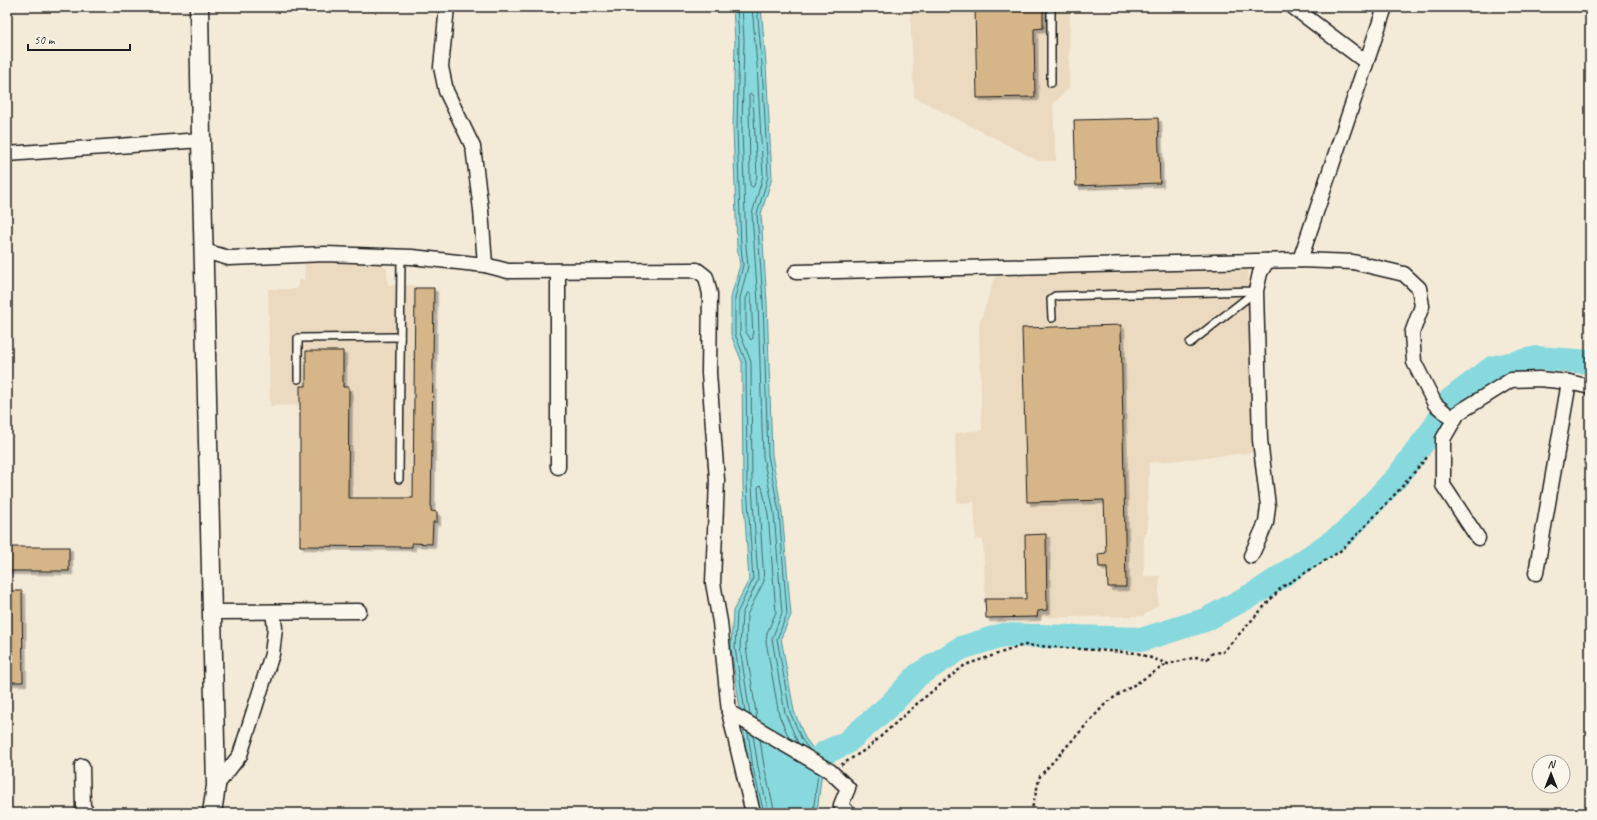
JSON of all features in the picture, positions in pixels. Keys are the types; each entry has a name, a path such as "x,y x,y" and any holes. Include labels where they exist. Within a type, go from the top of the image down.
{"street":[{"path":"199,7 216,786 212,813"},
{"path":"447,7 441,67 446,91 473,147 481,210 485,265"},
{"path":"1293,7 1366,62"},
{"path":"1300,260 1385,7"},
{"path":"7,154 201,140"},
{"path":"204,251 229,258 325,254 401,256 485,265 508,271 697,270 706,277 710,294 709,373 717,480 713,583 734,714 753,813"},
{"path":"796,272 1300,260 1353,262 1404,274 1419,288 1422,306 1412,333 1414,362 1435,404 1452,418"},
{"path":"1251,556 1266,523 1268,506 1260,440 1256,291 1260,273 1267,261"},
{"path":"558,271 558,467"},
{"path":"1478,538 1443,485 1443,439 1452,418 1511,380 1539,379 1569,382 1590,387"},
{"path":"1536,573 1569,382"},
{"path":"212,612 359,611"},
{"path":"216,786 240,755 272,654 275,628 273,612"},
{"path":"734,714 830,771 848,788 841,805 848,813"},
{"path":"82,766 83,808 88,813"}],"lane":[{"path":"1050,7 1051,83"},
{"path":"399,479 401,256"},
{"path":"1052,318 1051,299 1055,296 1256,291"},
{"path":"1190,343 1256,291"},
{"path":"298,379 298,338 400,338"}],"path":[{"path":"1031,813 1040,776 1107,702 1168,664 1196,657 1207,659 1211,653 1222,653 1282,587 1339,552 1354,538 1399,490 1443,439"},
{"path":"830,771 868,748 920,701 965,665 1024,645 1137,653 1168,664"}],"shaded area":[{"path":"910,7 1070,7 1069,88 1053,104 1056,161 1039,161 914,97"},
{"path":"372,260 387,268 388,285 415,285 415,288 434,288 431,511 437,512 437,522 433,522 432,544 412,543 412,547 300,546 300,405 270,406 268,289 298,289 298,280 304,280 305,261"},
{"path":"1248,268 1257,452 1149,463 1147,534 1144,534 1144,576 1160,576 1158,605 1143,616 986,618 983,540 976,539 974,502 957,503 955,433 982,430 979,325 996,274"}],"water":[{"path":"733,7 761,7 766,64 772,178 761,214 767,302 772,455 782,512 791,615 781,638 794,711 805,738 823,762 817,813 761,813 749,769 731,648 733,611 749,580 743,486 742,362 731,335 731,297 740,265 737,247 733,128 735,41"}],"building":[{"path":"975,7 1043,7 1043,28 1034,29 1035,97 977,98"},
{"path":"1158,118 1160,183 1076,186 1074,120"},
{"path":"415,288 434,288 431,511 437,512 437,522 433,522 432,544 412,543 412,547 300,546 300,386 306,386 306,351 343,351 343,387 349,387 348,498 413,498"},
{"path":"1121,325 1126,587 1108,587 1107,567 1099,567 1098,554 1106,553 1104,500 1027,502 1022,328"},
{"path":"1046,534 1047,610 1038,611 1037,617 986,618 985,599 1026,599 1025,535"},
{"path":"7,547 69,547 69,571 7,571"},
{"path":"7,591 22,591 23,682 7,682"}],"waterway":[{"path":"799,813 801,785 809,765 826,752 846,743 892,703 918,675 961,648 1003,635 1144,639 1205,620 1261,590 1345,533 1398,476 1434,428 1451,399 1492,368 1537,358 1590,362"}]}
